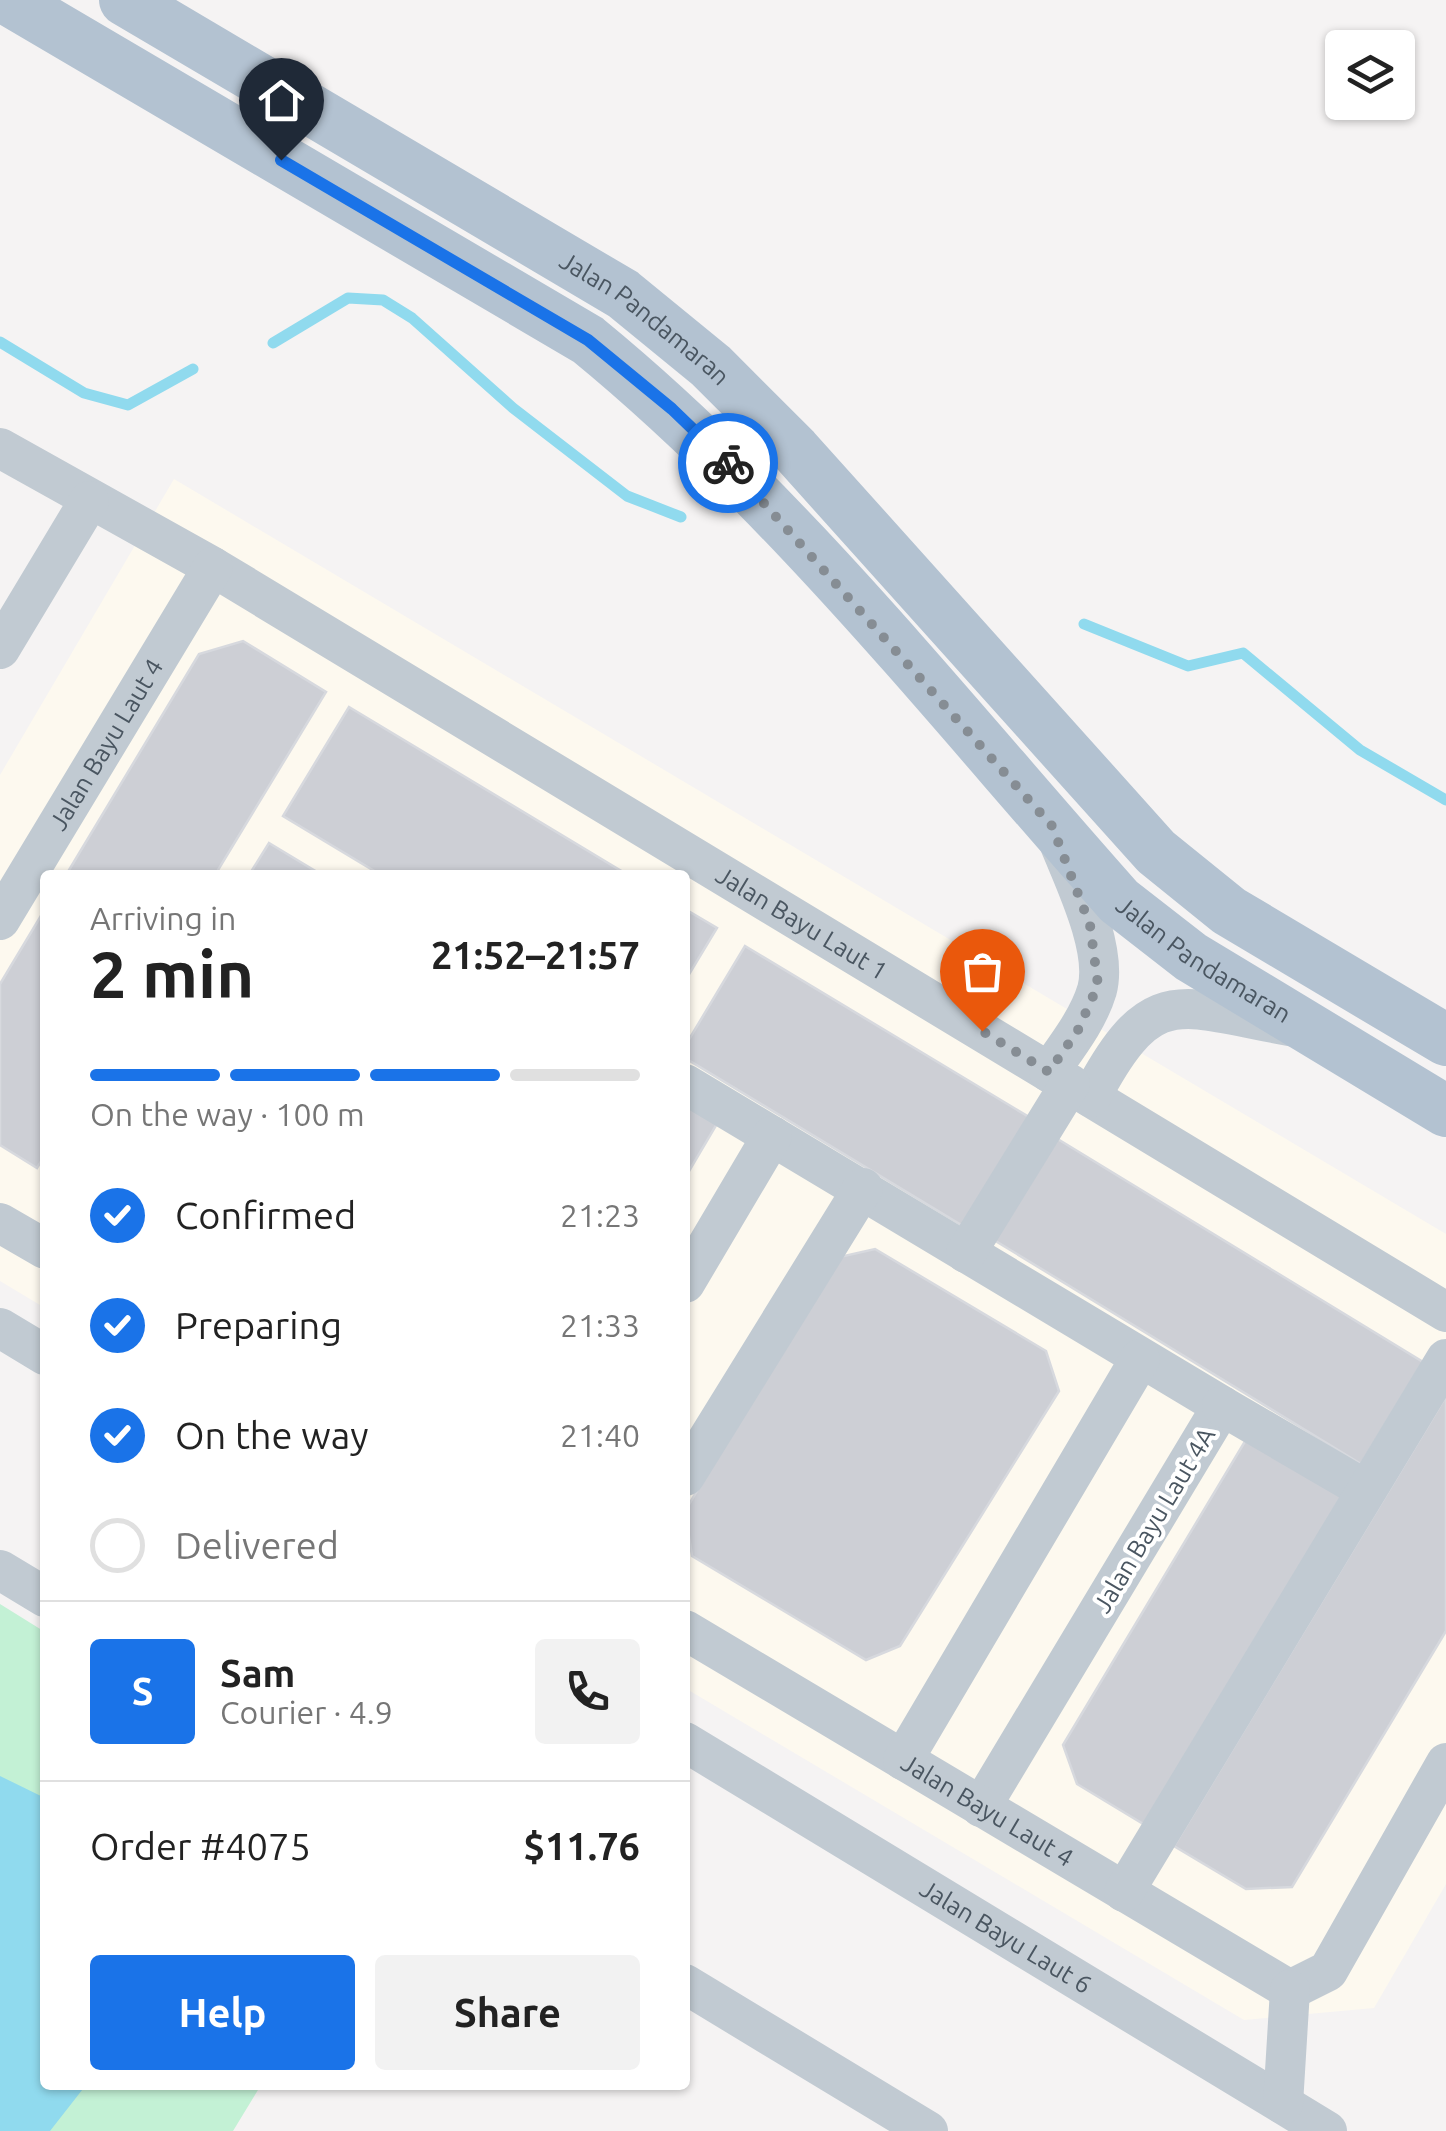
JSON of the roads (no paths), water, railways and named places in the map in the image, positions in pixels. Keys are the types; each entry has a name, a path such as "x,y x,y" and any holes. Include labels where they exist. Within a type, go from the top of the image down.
{"main road":[{"name":"Jalan Pandamaran","path":"9,0 588,340 672,409 752,487 1118,900 1191,957 1446,1111"},
{"name":"Jalan Pandamaran","path":"125,0 623,294 711,366 796,450 1156,852 1230,911 1446,1040"}],"street":[{"name":"Jalan Bayu Laut 1","path":"0,448 90,502 213,567 1446,1312"},
{"path":"0,649 90,502"},
{"name":"Jalan Bayu Laut 4","path":"0,920 213,567"},
{"path":"1052,826 1090,925 1098,985 1078,1030 1070,1084"},
{"path":"966,1254 1070,1084 1117,1048 1141,1021 1178,1007 1309,1030"},
{"path":"690,1087 863,1188 690,1468"},
{"path":"690,1275 772,1136"},
{"name":"Jalan Bayu Laut 4A","path":"863,1188 1222,1406 982,1807"},
{"path":"0,1223 40,1247"},
{"path":"0,1328 40,1352"},
{"path":"903,1760 1140,1359"},
{"path":"1124,1892 1446,1360"},
{"path":"1222,1406 1366,1490"},
{"path":"0,1570 40,1594"},
{"name":"Jalan Bayu Laut 4","path":"690,1633 1290,1990"},
{"name":"Jalan Bayu Laut 6","path":"690,1745 1327,2131"},
{"path":"1282,2104 1290,1990 1328,1971 1446,1763"},
{"path":"690,1987 928,2131"}],"water":[{"path":"0,1776 40,1796 40,2090 82,2090 50,2131 0,2131"}],"waterway":[{"path":"273,343 348,298 383,300 412,318 513,408 627,496 681,517"},
{"path":"0,342 84,393 128,405 193,369"},
{"path":"1084,624 1188,666 1243,653 1360,750 1446,800"}]}
